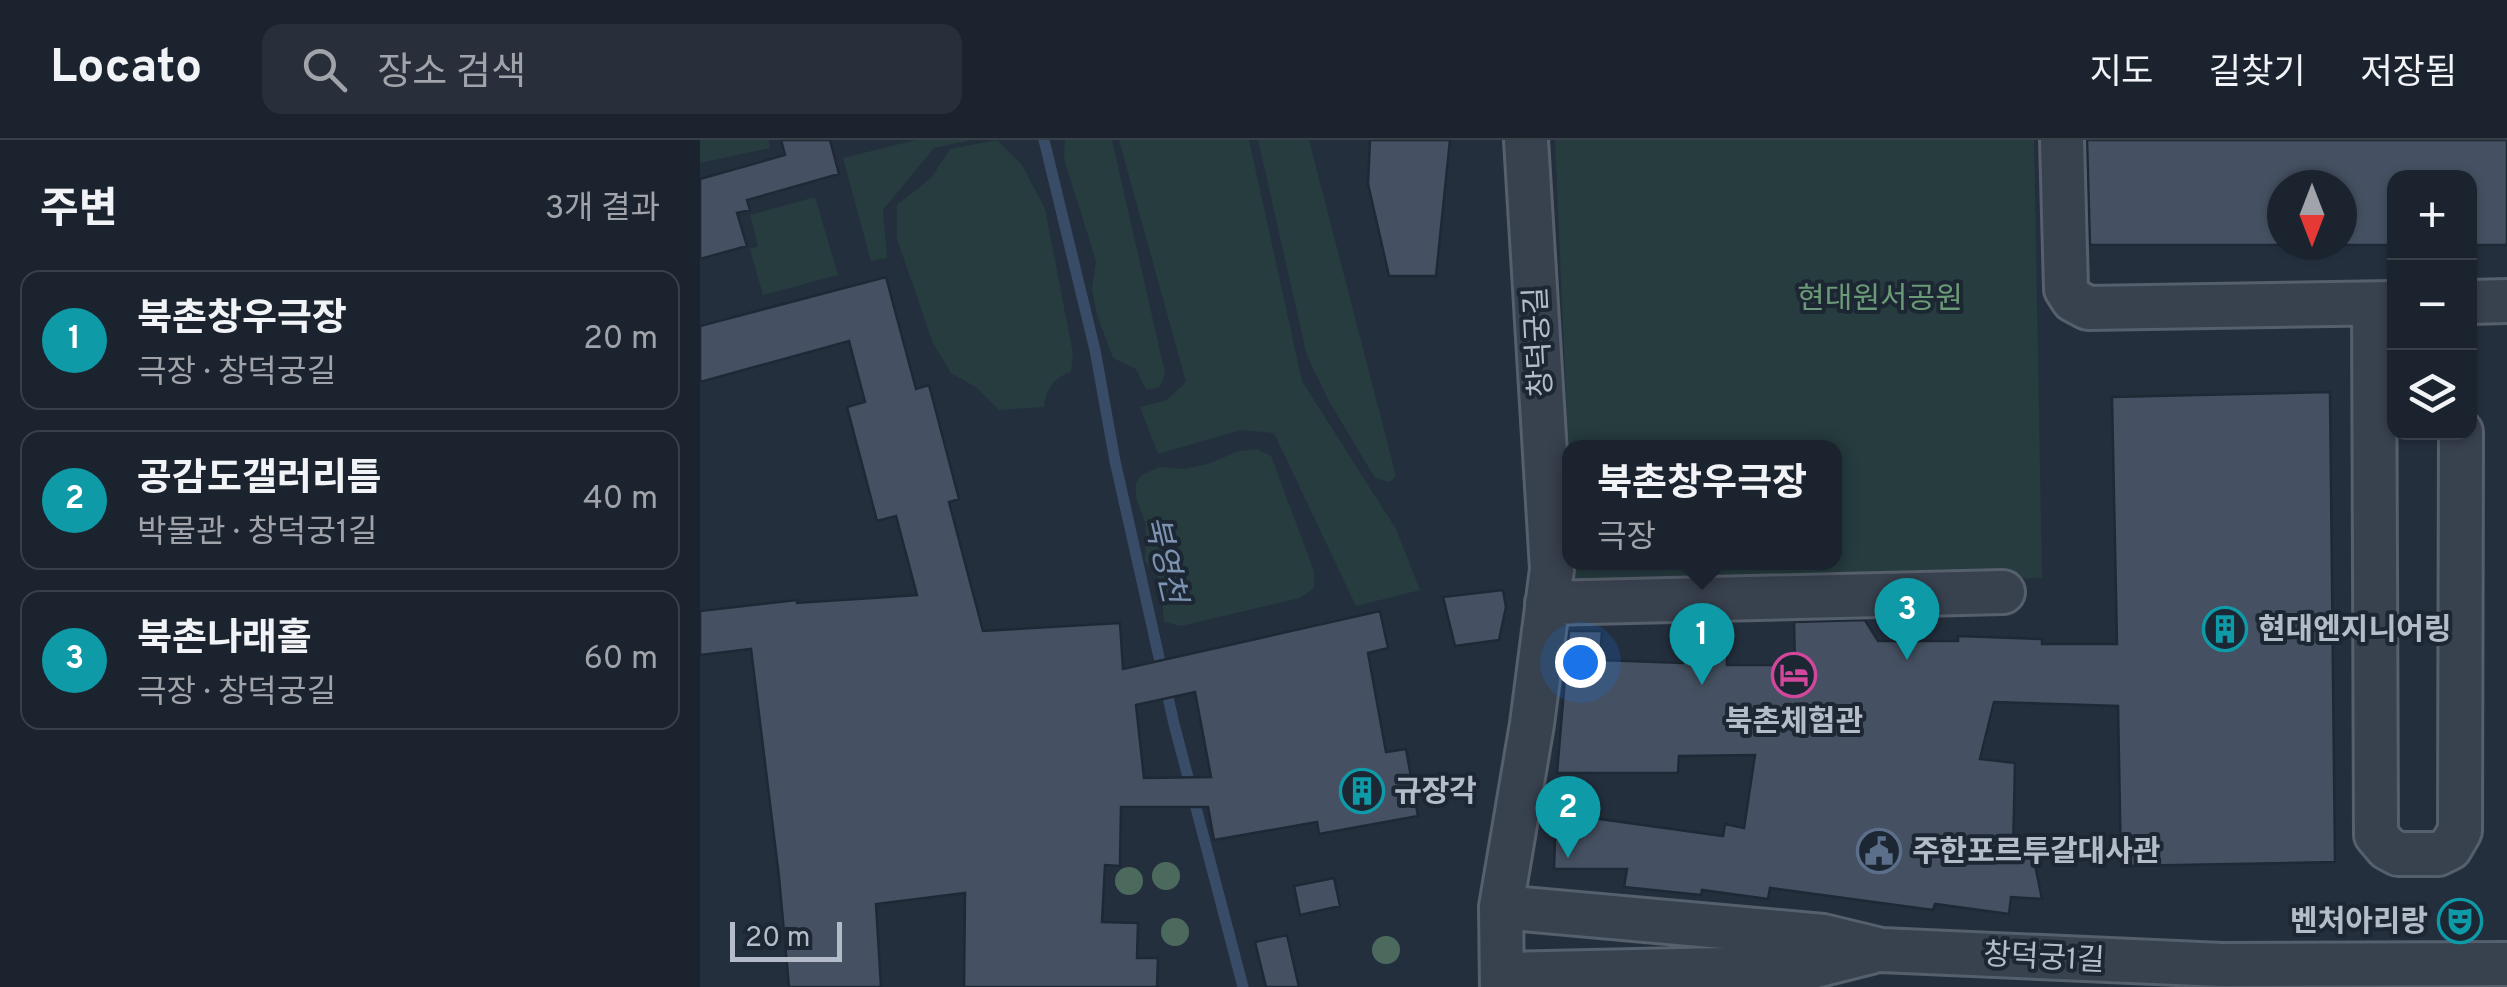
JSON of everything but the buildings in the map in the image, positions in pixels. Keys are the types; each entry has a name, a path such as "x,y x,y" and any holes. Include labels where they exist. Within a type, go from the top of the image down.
{"street":[{"name":"창덕궁길","path":"1502,981 1501,908 1532,724 1552,568 1526,140"},
{"path":"2062,140 2066,289 2073,300 2088,308 2384,303 2376,836 2398,854 2438,854 2450,848 2460,831 2461,440"},
{"path":"2477,302 2507,301"},
{"path":"1548,603 2003,592"},
{"name":"창덕궁1길","path":"1501,908 1822,936 1881,950 2216,976 2507,964"},
{"name":"창덕궁1길","path":"1502,981 1811,967 1881,950"}],"green space":[{"path":"700,140 769,140 770,148 700,163"},
{"path":"916,140 972,140 934,148 883,210 887,258 871,261 843,158"},
{"path":"997,140 1022,165 1045,209 1073,354 1071,371 1052,385 1044,407 999,410 977,388 951,373 933,343 897,239 897,205 931,178 950,149"},
{"path":"1065,140 1112,140 1165,373 1160,387 1146,390 1136,369 1113,358 1097,315 1092,289 1096,261 1064,159"},
{"path":"1119,140 1249,140 1302,381 1396,529 1420,590 1356,606 1274,433 1241,430 1158,454 1140,407 1167,400 1186,382"},
{"path":"1258,140 1309,140 1396,476 1390,482 1375,478 1307,356"},
{"name":"현대원서공원","path":"1555,140 2034,140 2042,578 1575,588 1574,570 1842,570 1842,440 1568,440"},
{"path":"815,197 838,275 763,295 750,249 758,246 750,215"},
{"path":"1257,449 1271,456 1314,571 1314,588 1300,598 1181,626 1164,622 1161,581 1145,561 1146,525 1136,498 1136,483 1142,475 1159,467 1184,469"}],"waterway":[{"name":"북영천","path":"1044,140 1095,350 1115,461 1174,724 1243,987"}],"place":[{"name":"현대엔지니어링","path":"2225,629"},
{"name":"북촌나래홀","path":"1907,660"},
{"name":"북촌체험관","path":"1794,675"},
{"name":"북촌창우극장","path":"1702,685"},
{"name":"규장각","path":"1362,791"},
{"name":"주한포르투갈대사관","path":"1879,851"},
{"name":"공감도갤러리틈","path":"1568,858"},
{"name":"벤처아리랑","path":"2460,921"}]}
